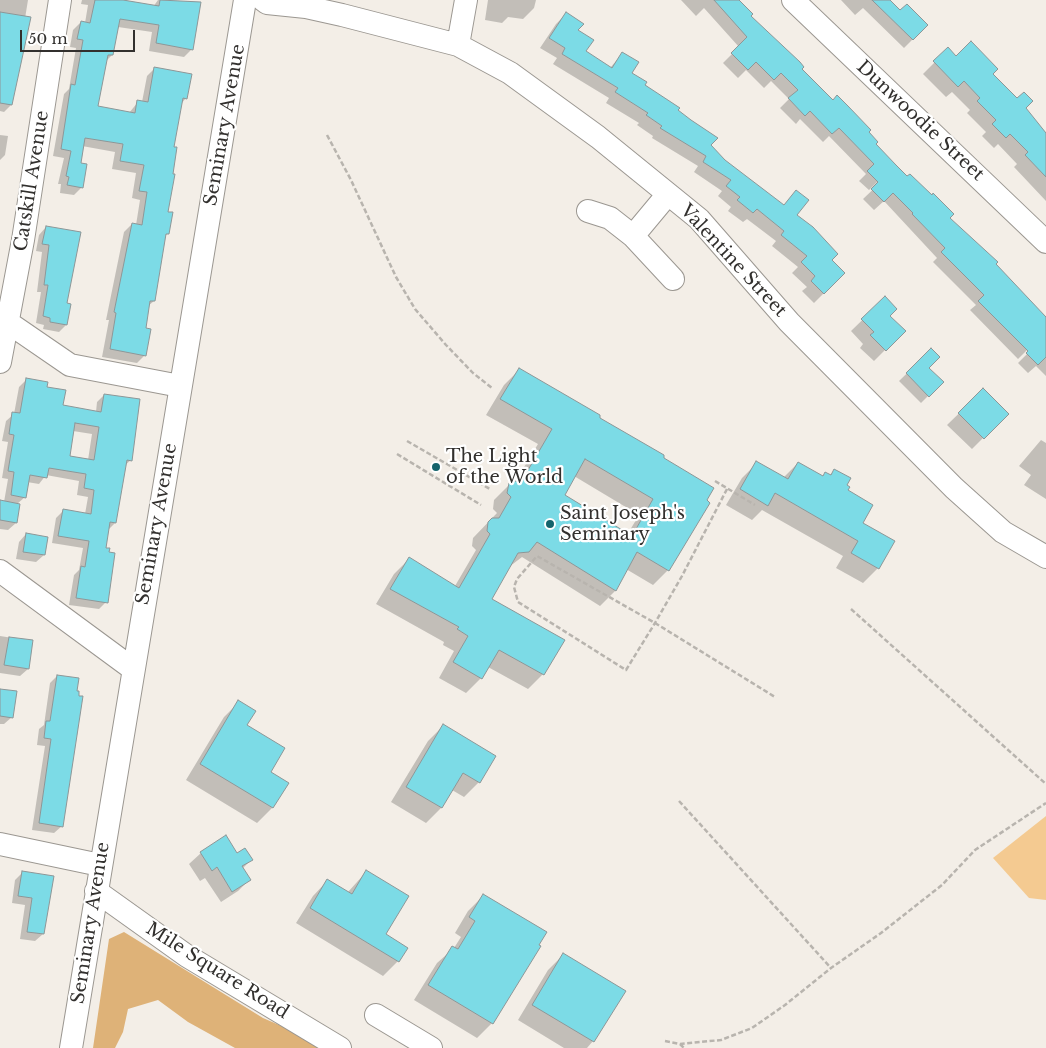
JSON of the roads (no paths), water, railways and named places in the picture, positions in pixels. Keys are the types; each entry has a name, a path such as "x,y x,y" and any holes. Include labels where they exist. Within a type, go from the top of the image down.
{"street":[{"name":"Catskill Avenue","path":"0,362 4,320 60,0"},
{"name":"Seminary Avenue","path":"71,1048 132,669 245,0"},
{"name":"Valentine Street","path":"263,0 267,3 306,7 342,15 458,45 510,73 598,137 698,218 789,322 954,488 1003,532 1046,556"},
{"path":"458,45 466,0"},
{"name":"Dunwoodie Street","path":"793,0 1046,242"},
{"path":"633,236 668,194"},
{"path":"588,211 610,218 633,236 673,279"},
{"path":"4,320 70,365 180,386"},
{"path":"0,571 132,669"},
{"path":"0,844 100,865"},
{"name":"Mile Square Road","path":"96,891 186,956 340,1048"},
{"path":"376,1015 431,1048"}],"place":[{"name":"The Light of the World","path":"436,467"},
{"name":"Saint Joseph's Seminary","path":"550,524"}]}
